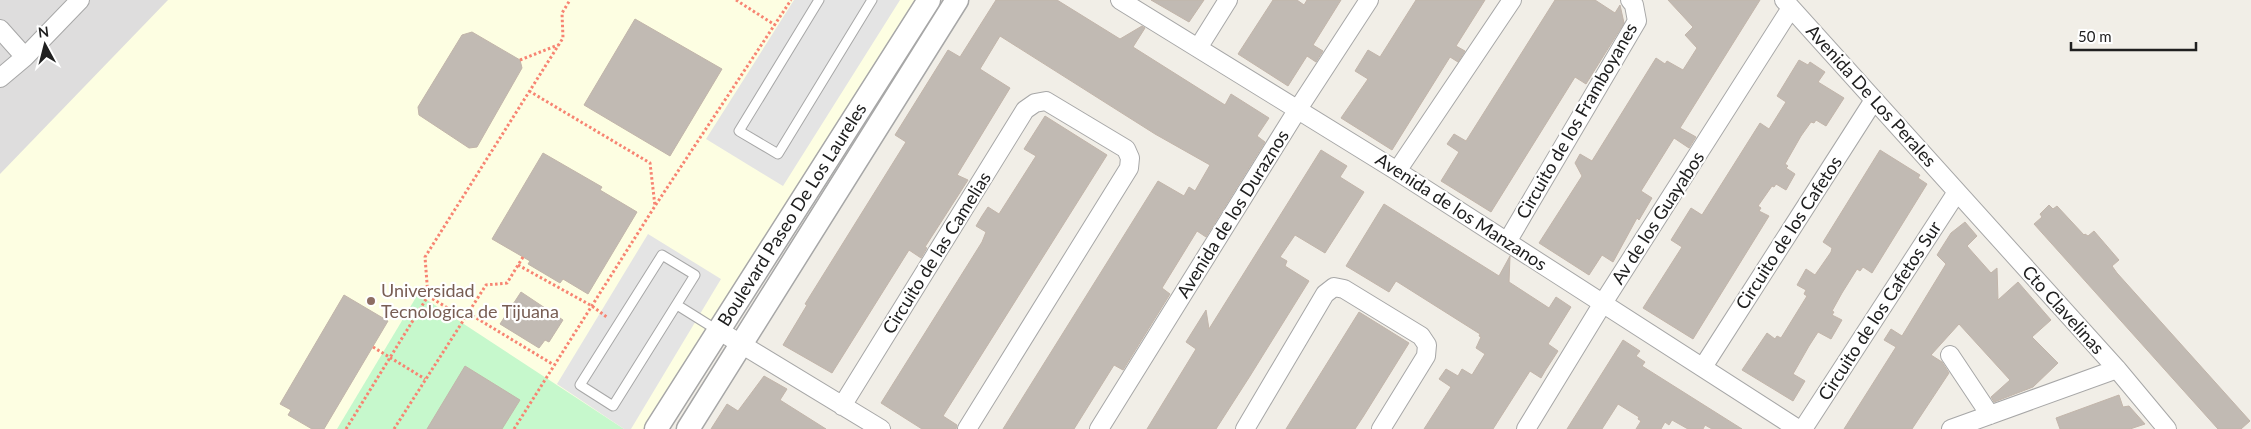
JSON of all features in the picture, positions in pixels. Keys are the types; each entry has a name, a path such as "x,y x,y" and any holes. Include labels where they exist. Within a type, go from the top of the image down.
{"street":[{"path":"0,78 25,57 80,0"},
{"name":"Boulevard Paseo De Los Laureles","path":"656,429 929,0"},
{"name":"Boulevard Paseo De Los Laureles","path":"688,429 957,0"},
{"name":"Avenida de los Manzanos","path":"1120,0 1397,171 1798,429"},
{"path":"1198,48 1228,0"},
{"name":"Avenida de los Duraznos","path":"1099,429 1369,0"},
{"path":"1397,171 1512,0"},
{"name":"Circuito de los Framboyanes","path":"1508,242 1637,21 1634,5 1630,0"},
{"name":"Avenida De Los Perales","path":"1788,4 1957,192"},
{"name":"Av de los Guayabos","path":"1526,429 1788,4"},
{"path":"0,29 25,57"},
{"name":"Circuito de los Cafetos","path":"1703,367 1874,100"},
{"name":"Circuito de las Camelias","path":"842,406 1025,110 1035,102 1046,101 1126,149 1130,158 1129,168 967,429"},
{"name":"Cto Clavelinas","path":"1957,192 2117,369 2167,429"},
{"name":"Circuito de los Cafetos Sur","path":"1803,429 1957,192"},
{"path":"1245,429 1325,294 1334,287 1344,289 1421,336 1427,345 1426,356 1381,429"},
{"path":"718,330 880,429"},
{"path":"1950,355 1990,415"},
{"path":"1951,429 2117,369"}],"lane":[{"path":"819,0 739,131 778,154 872,0"},
{"path":"662,255 695,275 613,406 580,385 618,324 662,255"},
{"path":"677,305 718,330"}],"path":[{"path":"346,429 428,296 425,257 563,38 562,13 570,0"},
{"path":"736,0 775,25"},
{"path":"514,429 655,206 791,0"},
{"path":"520,60 558,45"},
{"path":"530,91 650,163 655,206"},
{"path":"394,429 486,285 507,283 523,258"},
{"path":"518,265 592,306 618,324"},
{"path":"428,296 464,318"},
{"path":"468,313 554,365"},
{"path":"373,347 425,380"}],"shaded area":[{"path":"0,0 170,0 0,179"},
{"name":"Universidad Tecnologica de Tijuana","path":"168,0 932,0 662,429 0,429 0,174"},
{"path":"794,0 900,0 783,186 706,139"},
{"path":"648,234 721,279 631,429 624,429 557,384"}],"green space":[{"path":"418,294 624,429 337,429"}],"building":[{"path":"996,0 1057,0 1120,39 1142,26 1145,28 1133,47 1225,105 1231,94 1269,118 1257,136 1265,142 1206,237 1197,231 1162,288 1170,294 1123,370 1114,365 1074,429 1003,429 1158,181 1184,196 1189,187 1195,191 1210,165 1155,134 1000,36 980,69 1010,88 957,175 968,180 925,247 927,248 921,258 909,250 832,373 783,345 807,305 805,304 906,142 895,135 948,50 960,57"},
{"path":"1151,0 1204,0 1189,22"},
{"path":"1273,0 1297,0 1304,5 1307,0 1341,0 1313,45 1323,51 1316,62 1307,56 1288,86 1238,54"},
{"path":"1416,0 1485,0 1456,46 1465,51 1458,62 1450,57 1392,150 1341,118 1368,79 1355,71 1368,50 1380,57"},
{"path":"1555,0 1595,0 1615,13 1620,5 1624,23 1586,84 1575,77 1491,212 1441,181 1459,152 1447,144 1454,134 1466,141"},
{"path":"1668,0 1760,0 1680,128 1696,137 1689,148 1674,138 1641,191 1652,198 1639,220 1637,218 1613,262 1602,255 1589,275 1539,243 1582,176 1575,163 1580,154 1592,161 1656,58 1665,64 1667,61 1683,70 1697,48 1685,35 1693,27"},
{"path":"635,19 722,69 670,156 584,105"},
{"path":"472,32 520,60 522,68 477,147 469,148 419,115 418,107 462,35"},
{"path":"1799,60 1808,65 1810,62 1825,72 1818,82 1844,98 1826,126 1816,120 1814,123 1811,122 1801,136 1785,164 1788,166 1786,168 1795,174 1786,190 1776,184 1774,187 1772,186 1758,206 1761,208 1759,211 1769,216 1693,339 1643,308 1682,247 1671,240 1691,208 1702,215 1760,123 1769,129 1786,102 1777,96"},
{"path":"1045,116 1107,155 943,416 957,425 956,429 922,429 881,403 982,242 986,232 976,226 982,216 988,207 999,214 1036,156 1024,149"},
{"path":"1321,150 1347,166 1340,177 1364,192 1325,253 1295,235 1280,257 1287,261 1285,266 1309,281 1250,376 1216,429 1147,429 1196,349 1186,342 1206,310 1209,329"},
{"path":"1880,150 1920,175 1918,178 1927,184 1872,273 1863,267 1860,271 1857,269 1842,293 1832,311 1834,312 1832,315 1842,320 1831,339 1818,332 1809,346 1793,374 1805,381 1793,401 1742,370 1767,333 1775,339 1777,336 1781,338 1807,296 1804,294 1806,290 1797,285 1806,269 1815,275 1831,252 1832,248 1823,242"},
{"path":"543,153 602,187 600,190 637,212 588,294 563,279 560,283 528,264 530,261 492,239"},
{"path":"1384,204 1499,276 1510,256 1509,282 1549,308 1556,297 1571,307 1548,344 1558,351 1541,378 1530,371 1493,429 1424,429 1451,387 1439,379 1446,369 1458,376 1462,369 1472,375 1485,354 1476,348 1481,337 1479,336 1480,334 1396,281 1389,292 1346,266"},
{"path":"2049,205 2053,209 2057,206 2084,235 2088,236 2094,231 2119,260 2112,266 2117,273 2250,421 2241,429 2218,429 2034,224 2042,217 2040,214"},
{"path":"1965,222 1977,236 1967,246 1991,273 1997,268 1998,300 2018,282 2051,320 2032,337 2058,363 2033,387 1994,402 1991,397 2010,380 1959,324 1931,355 1942,362 1949,373 1912,429 1844,429 1896,347 1884,340 1891,329 1902,336 1946,264 1937,255 1951,233"},
{"path":"521,292 563,320 549,342 545,340 539,348 500,324"},
{"path":"344,295 388,321 324,429 312,429 288,415 291,410 280,404"},
{"path":"1359,312 1409,343 1363,417 1355,429 1286,429"},
{"path":"1623,340 1640,351 1636,356 1645,362 1642,366 1742,429 1712,429 1705,425 1703,429 1688,429 1672,420 1669,425 1665,422 1661,429 1636,429 1641,421 1638,419 1639,417 1618,404 1602,429 1567,429"},
{"path":"465,366 520,400 502,429 427,429"},
{"path":"764,376 787,389 780,400 826,429 711,429 727,404 738,411"},
{"path":"2119,395 2123,407 2129,406 2145,424 2130,429 2060,429 2056,418"}],"place":[{"name":"Universidad Tecnologica de Tijuana","path":"371,301"}]}
